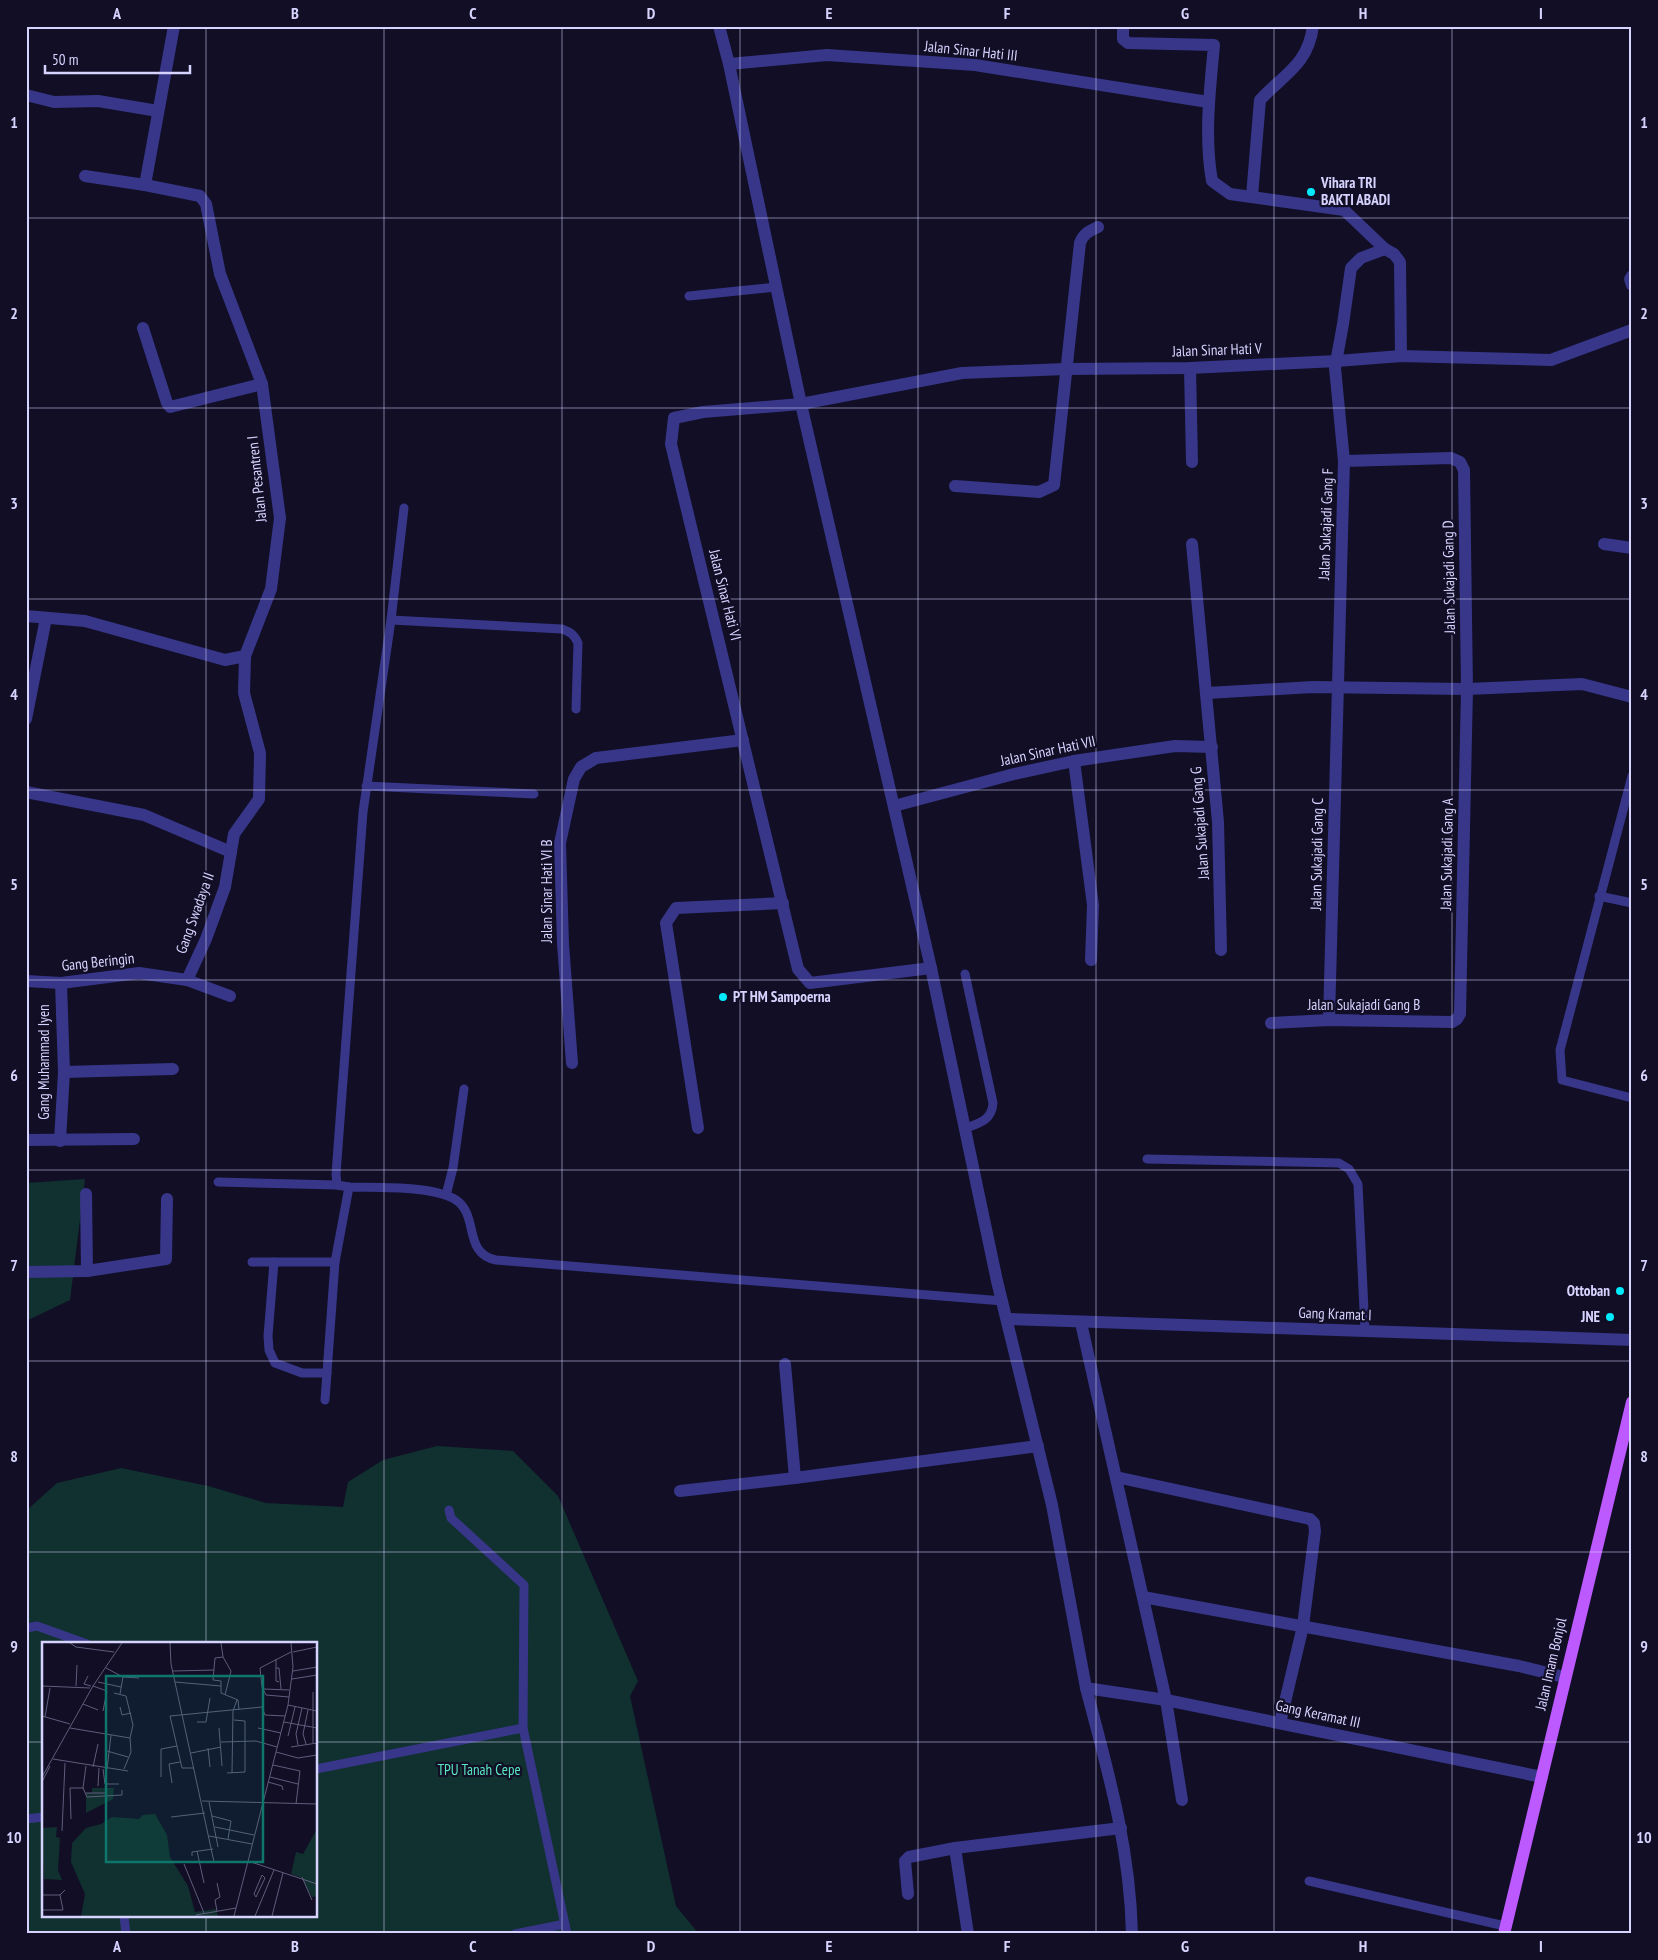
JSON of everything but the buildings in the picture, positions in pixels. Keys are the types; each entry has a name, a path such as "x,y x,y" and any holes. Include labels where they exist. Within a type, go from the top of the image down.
{"main road":[{"name":"Jalan Imam Bonjol","path":"1504,1930 1542,1777 1564,1676 1632,1402"}],"street":[{"path":"144,184 174,26"},
{"path":"719,26 729,64 801,404 931,968 1002,1301 1008,1319 1052,1505 1086,1688 1122,1828 1130,1892 1132,1934"},
{"path":"1123,26 1123,39 1128,43 1214,45 1208,102 1212,181 1230,194 1344,210 1385,249 1394,254 1400,262 1402,356"},
{"path":"1252,196 1260,100 1301,61 1306,52 1313,26"},
{"name":"Jalan Sinar Hati III","path":"729,64 827,55 975,65 1208,102"},
{"path":"26,96 54,102 98,101 158,111"},
{"name":"Jalan Pesantren I","path":"85,176 144,184 200,196 206,204 220,274 262,384 280,518 271,589 245,656"},
{"path":"955,486 1040,492 1054,485 1080,243 1082,236 1098,227"},
{"name":"Jalan Sukajadi Gang F","path":"1337,688 1344,461 1335,368 1351,268 1361,258 1385,249"},
{"path":"1632,276 1630,279 1632,285"},
{"path":"143,328 170,408 262,384"},
{"name":"Jalan Sinar Hati V","path":"801,404 962,373 1065,369 1190,368 1402,356 1551,360 1632,330"},
{"path":"1190,368 1192,462"},
{"name":"Jalan Sinar Hati VI","path":"801,404 703,412 674,418 671,444 798,969 810,983 931,968"},
{"name":"Jalan Sukajadi Gang D","path":"1344,461 1451,458 1462,465 1465,475 1467,689"},
{"name":"Jalan Sukajadi Gang G","path":"1192,544 1219,834 1221,950"},
{"path":"1604,544 1632,548"},
{"path":"26,616 85,621 225,660 245,656"},
{"path":"26,719 46,618"},
{"name":"Gang Swadaya II","path":"187,980 206,939 225,887 234,834 259,799 260,753 244,693 245,656"},
{"path":"1207,693 1313,687 1467,689 1582,684 1632,697"},
{"name":"Jalan Sukajadi Gang C","path":"1330,1020 1337,688"},
{"name":"Jalan Sukajadi Gang A","path":"1457,1019 1460,1014 1467,689"},
{"name":"Jalan Sinar Hati VI B","path":"572,1063 563,944 560,843 574,779 581,766 596,758 743,740"},
{"name":"Jalan Sinar Hati VII","path":"894,806 1014,774 1074,761 1175,746 1212,747"},
{"path":"1074,761 1092,905 1091,960"},
{"path":"26,792 144,815 231,852"},
{"path":"698,1128 666,923 676,908 783,903"},
{"name":"Gang Beringin","path":"26,981 61,983 139,973 187,980 230,996"},
{"name":"Gang Muhammad Iyen","path":"60,1141 64,1072 61,983"},
{"name":"Jalan Sukajadi Gang B","path":"1271,1023 1330,1020 1452,1022 1457,1019"},
{"path":"64,1072 173,1069"},
{"path":"26,1140 134,1139"},
{"path":"86,1194 87,1271"},
{"path":"26,1272 87,1271 166,1259 167,1199"},
{"name":"Gang Kramat I","path":"1008,1319 1632,1340"},
{"path":"1081,1322 1166,1700 1182,1800"},
{"path":"785,1364 794,1478"},
{"path":"680,1491 1038,1446"},
{"path":"1116,1477 1310,1519 1314,1523 1315,1531 1303,1626 1280,1723"},
{"path":"1143,1596 1564,1676"},
{"name":"Gang Keramat III","path":"1086,1688 1166,1700 1542,1777"},
{"path":"908,1894 905,1861 907,1858 955,1848 1122,1828"},
{"path":"955,1848 968,1934"}],"lane":[{"path":"689,296 776,287"},
{"path":"337,1185 336,1174 366,786 391,620 404,508"},
{"path":"391,620 562,629 570,632 575,636 578,643 576,709"},
{"path":"1632,776 1560,1050 1562,1080 1632,1098"},
{"path":"366,786 534,794"},
{"path":"1600,896 1632,903"},
{"path":"965,974 993,1103 993,1110 984,1122 966,1128"},
{"path":"446,1195 454,1168 464,1089"},
{"path":"1147,1159 1339,1163 1349,1169 1358,1184 1365,1331"},
{"path":"218,1182 337,1185 424,1190 446,1195 457,1200 465,1210 479,1253 491,1259 1002,1301"},
{"path":"325,1400 334,1262 349,1187"},
{"path":"252,1262 334,1262"},
{"path":"274,1262 268,1336 269,1350 275,1363 302,1373 327,1373"},
{"path":"449,1510 450,1518 524,1585 523,1728 567,1934"},
{"path":"26,1628 37,1626 81,1642"},
{"path":"318,1768 523,1728"},
{"path":"26,1819 42,1817"},
{"path":"1308,1882 1504,1930"},
{"path":"124,1918 126,1934"},
{"path":"515,1934 565,1924"}],"green space":[{"path":"85,1179 70,1300 26,1321 26,1183"},
{"name":"TPU Tanah Cepe","path":"437,1446 513,1451 558,1496 638,1681 630,1696 676,1906 699,1934 26,1934 26,1511 57,1483 121,1468 208,1486 266,1503 343,1507 348,1482 383,1460"}],"place":[{"name":"Vihara TRI BAKTI ABADI","path":"1311,192"},
{"name":"PT HM Sampoerna","path":"723,997"},
{"name":"Ottoban","path":"1620,1291"},
{"name":"JNE","path":"1610,1317"}]}
